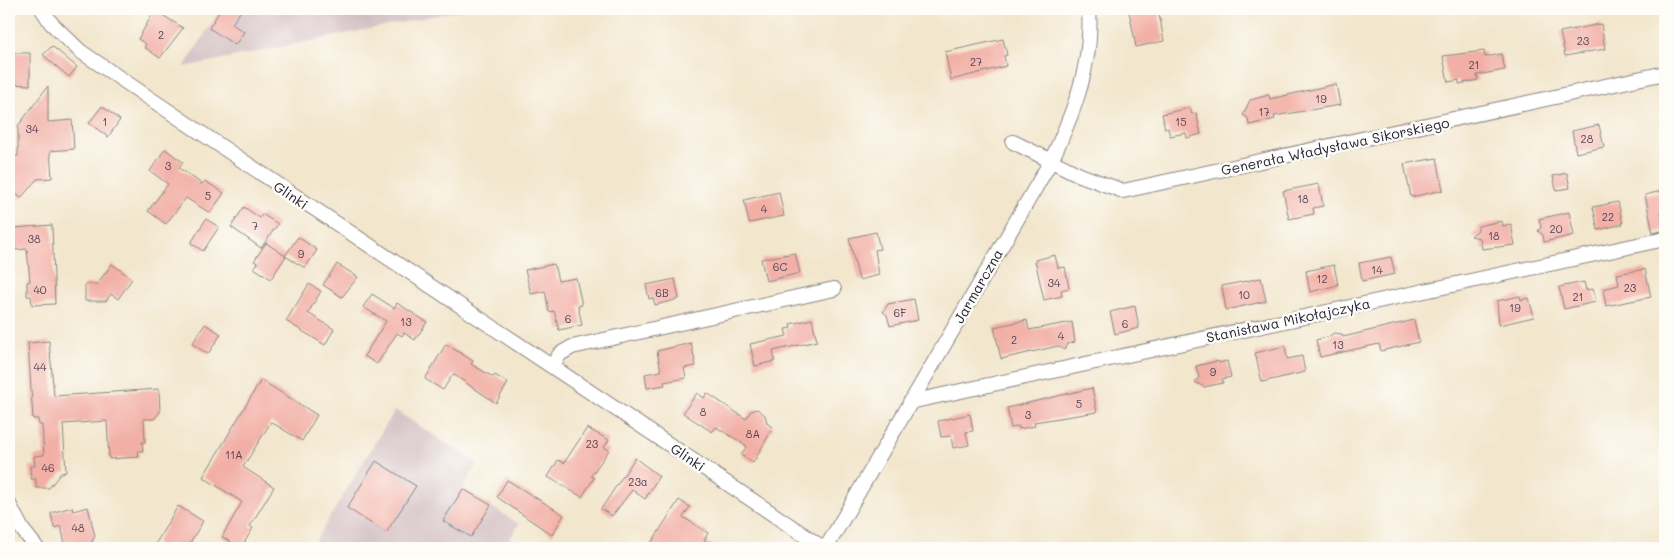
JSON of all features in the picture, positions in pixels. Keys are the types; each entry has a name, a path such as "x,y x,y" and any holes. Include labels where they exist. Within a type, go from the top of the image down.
{"street":[{"name":"Glinki","path":"42,9 51,23 80,51 301,202 552,366 824,548"},
{"name":"Jarmarczna","path":"824,548 1050,160 1071,119 1087,61 1089,9"},
{"name":"Generała Władysława Sikorskiego","path":"1013,142 1123,191 1665,73"},
{"name":"Stanisława Mikołajczyka","path":"910,402 1665,239"},
{"path":"552,366 560,354 572,347 834,289"},
{"path":"9,504 22,529 37,548"}],"shaded area":[{"path":"221,9 467,9 184,67"},
{"path":"395,410 477,463 463,489 519,524 504,548 311,548"}],"building":[{"path":"221,9 242,9 232,24 244,32 235,45 209,28"},
{"path":"1158,9 1164,41 1136,47 1129,11"},
{"path":"155,10 183,28 160,58 144,47 146,44 138,39"},
{"path":"1601,24 1605,49 1565,56 1560,32"},
{"path":"1003,39 1007,55 1004,56 1006,66 951,80 945,52"},
{"path":"52,46 77,67 69,77 43,55"},
{"path":"1484,51 1485,57 1501,54 1505,70 1477,75 1478,80 1459,84 1459,80 1448,82 1443,56"},
{"path":"9,53 30,53 30,85 9,84"},
{"path":"1336,84 1340,105 1274,116 1275,119 1249,125 1248,118 1243,115 1250,100 1269,95 1270,99"},
{"path":"48,86 48,122 72,120 74,149 50,151 52,178 37,179 21,198 9,188 9,182 13,177 11,157 18,156 18,126"},
{"path":"102,106 120,120 108,137 89,123"},
{"path":"1190,108 1192,114 1196,113 1201,134 1187,138 1186,133 1170,136 1168,128 1165,129 1162,114"},
{"path":"1599,125 1604,147 1576,153 1572,131"},
{"path":"165,149 183,162 179,168 202,184 205,181 224,193 210,213 186,198 166,224 148,211 168,184 150,171"},
{"path":"1437,158 1443,190 1411,197 1404,164"},
{"path":"1567,173 1570,188 1556,190 1553,176"},
{"path":"1319,184 1323,206 1313,208 1314,214 1289,219 1283,191"},
{"path":"1665,190 1665,212 1661,212 1665,230 1653,233 1645,195"},
{"path":"779,192 784,216 749,223 744,200"},
{"path":"1618,202 1623,224 1598,230 1593,207"},
{"path":"244,207 260,218 262,214 278,224 261,248 231,227"},
{"path":"1569,212 1574,235 1544,242 1543,235 1538,231 1541,227 1539,219"},
{"path":"206,219 219,227 203,251 191,243"},
{"path":"1502,221 1503,226 1511,224 1515,245 1482,249 1480,238 1471,236 1478,230 1478,226"},
{"path":"52,225 55,304 32,305 31,296 27,296 27,282 30,281 27,249 15,250 14,228"},
{"path":"876,232 880,249 875,250 879,275 859,280 849,238"},
{"path":"298,237 317,250 305,268 285,256"},
{"path":"266,243 286,256 271,279 254,268 258,263 254,261"},
{"path":"795,253 800,273 766,281 761,259"},
{"path":"1055,255 1058,268 1065,267 1069,288 1061,290 1062,296 1044,300 1035,260"},
{"path":"1391,257 1395,274 1362,281 1359,263"},
{"path":"112,264 132,279 118,299 111,294 106,301 85,301 85,284 97,284"},
{"path":"337,264 358,277 342,297 323,285"},
{"path":"554,264 558,281 576,278 582,305 578,306 582,325 559,330 554,311 549,312 545,291 531,294 525,270"},
{"path":"1334,265 1338,285 1310,292 1306,271"},
{"path":"1645,269 1651,297 1606,306 1603,289 1619,285 1617,274"},
{"path":"1261,278 1266,301 1226,310 1222,286"},
{"path":"675,279 679,299 655,305 653,298 649,299 646,285"},
{"path":"1584,282 1586,290 1593,289 1596,302 1564,309 1559,287"},
{"path":"309,284 321,291 308,313 334,329 325,345 286,321"},
{"path":"372,294 394,308 397,303 427,322 415,340 404,333 402,336 397,333 377,364 364,356 386,321 363,307"},
{"path":"1520,296 1521,300 1529,298 1534,317 1499,325 1497,301"},
{"path":"914,299 918,320 890,326 887,315 883,312 888,304"},
{"path":"1135,306 1139,328 1115,334 1110,312"},
{"path":"812,319 817,341 773,351 775,361 755,366 750,344 787,336 785,329 791,328 790,324"},
{"path":"1027,320 1029,330 1072,322 1075,342 1067,344 1064,350 1058,346 1001,359 994,327"},
{"path":"1414,320 1419,342 1381,351 1379,344 1320,357 1316,340 1330,336 1333,333 1342,334 1343,337"},
{"path":"205,324 221,334 208,354 192,344"},
{"path":"49,341 54,396 159,389 160,412 154,419 144,419 145,442 142,442 143,451 138,451 139,457 109,459 107,421 63,424 66,472 61,473 49,488 36,488 36,479 31,479 30,466 35,466 34,456 44,455 42,425 39,425 38,419 33,419 28,343"},
{"path":"691,343 696,366 684,368 686,378 664,382 665,385 647,388 645,374 661,371 657,351"},
{"path":"446,344 473,361 471,364 493,377 495,375 508,383 496,403 453,374 443,390 425,379"},
{"path":"1285,346 1287,359 1302,356 1305,372 1262,382 1255,353"},
{"path":"1218,361 1219,363 1227,361 1231,377 1222,379 1223,383 1204,387 1195,382 1199,377 1196,366"},
{"path":"261,380 317,415 302,441 271,422 243,467 274,487 250,526 253,528 241,548 222,537 242,502 203,477"},
{"path":"1092,388 1097,412 1034,422 1035,426 1019,429 1019,426 1011,428 1007,408"},
{"path":"697,393 704,398 707,393 746,419 751,411 757,409 765,415 767,423 773,428 753,463 741,455 747,446 716,427 712,432 683,413"},
{"path":"970,414 973,431 966,432 969,445 953,448 951,436 941,437 938,421"},
{"path":"587,428 609,440 604,447 609,450 591,476 594,478 582,497 548,477 558,460 564,463"},
{"path":"635,458 659,476 645,499 632,490 612,516 601,509"},
{"path":"376,461 416,486 386,533 347,508"},
{"path":"507,480 564,515 552,535 497,497"},
{"path":"463,489 491,505 471,537 443,521"},
{"path":"679,500 690,507 683,517 708,533 704,540 717,548 648,548"},
{"path":"178,506 203,521 187,548 166,548 156,543"},
{"path":"72,507 73,511 88,507 95,536 90,545 66,548 61,526 54,528 51,513"}]}
